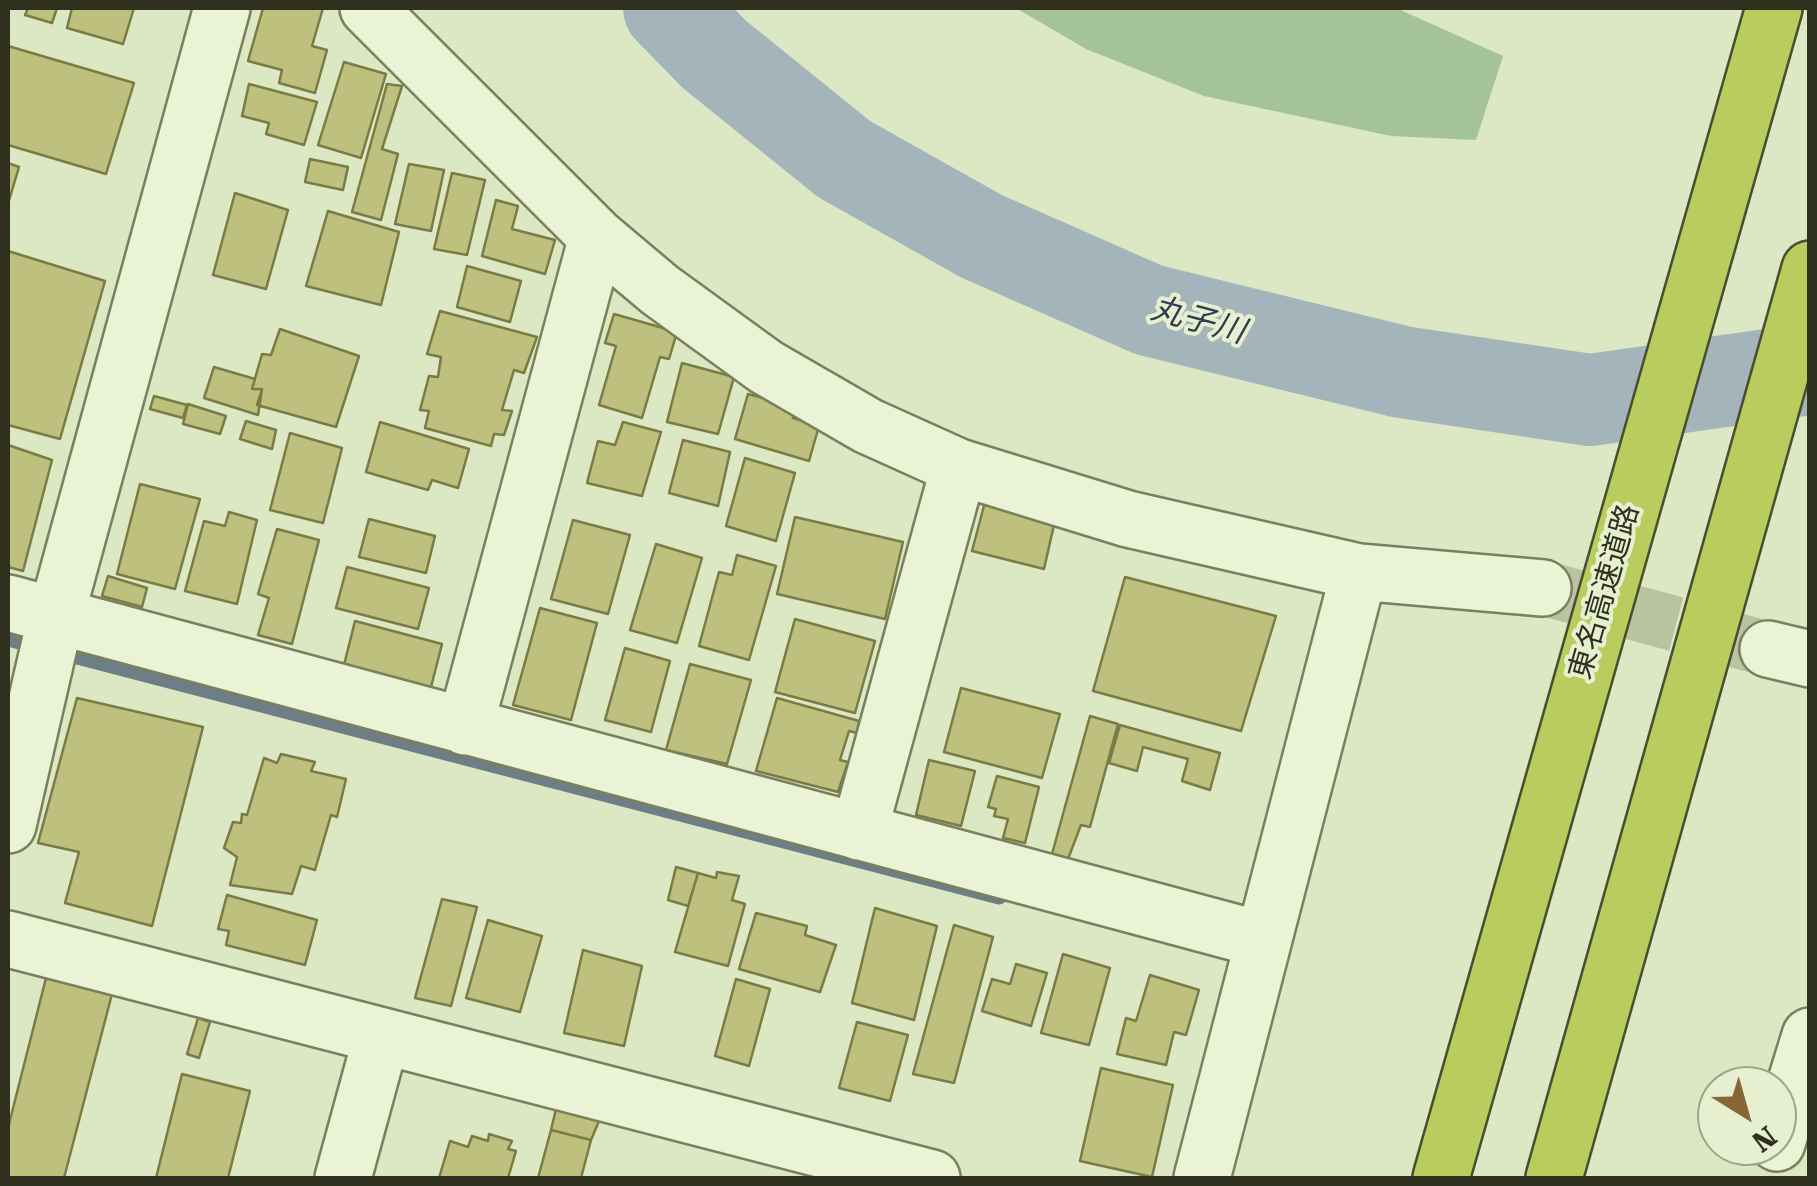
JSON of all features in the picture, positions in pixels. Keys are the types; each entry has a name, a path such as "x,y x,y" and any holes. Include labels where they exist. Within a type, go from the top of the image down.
{"highway":[{"name":"東名高速道路","path":"1440,1178 1774,8"},
{"path":"1554,1178 1810,269"}],"street":[{"path":"8,825 32,610 222,8"},
{"path":"368,8 597,237 766,367 868,426 959,467 1128,519 1359,572 1543,588"},
{"path":"465,727 597,237"},
{"path":"859,832 959,467"},
{"path":"1202,1178 1359,572"},
{"path":"32,610 1262,940"},
{"path":"8,939 381,1039 772,1158 932,1178"},
{"path":"1797,1077 1810,1036"},
{"path":"342,1178 381,1039"}],"green space":[{"path":"1016,8 1396,8 1503,56 1476,140 1391,136 1204,96 1086,49"}],"building":[{"path":"28,8 57,8 52,23 25,15"},
{"path":"72,8 134,8 123,44 67,28"},
{"path":"263,8 323,8 312,46 327,50 315,93 279,83 282,70 248,61"},
{"path":"8,46 134,83 106,174 8,145"},
{"path":"344,62 386,74 361,158 318,145"},
{"path":"249,84 317,102 304,145 266,134 269,123 242,116"},
{"path":"387,84 402,86 382,149 398,154 381,220 352,212"},
{"path":"310,159 348,167 343,190 305,182"},
{"path":"8,163 19,167 8,204"},
{"path":"409,164 444,170 431,231 395,224"},
{"path":"452,173 485,180 467,255 434,249"},
{"path":"235,193 288,210 266,289 213,275"},
{"path":"496,200 518,206 512,229 555,240 545,274 482,256"},
{"path":"328,211 399,232 381,305 306,286"},
{"path":"8,251 105,281 60,439 8,425"},
{"path":"467,266 521,281 510,322 457,307"},
{"path":"440,311 537,337 524,373 514,370 502,410 512,411 504,435 494,434 491,446 425,428 429,411 420,410 429,376 438,377 441,357 427,354"},
{"path":"614,314 677,332 669,359 660,357 642,418 599,405 616,346 605,343"},
{"path":"280,329 359,356 336,427 257,405 262,389 252,389 262,354 271,355"},
{"path":"682,363 734,377 718,434 667,422"},
{"path":"214,367 255,379 252,389 262,389 258,415 204,398"},
{"path":"748,394 796,407 793,418 819,426 809,461 735,439"},
{"path":"154,396 187,405 183,418 150,409"},
{"path":"188,404 226,416 220,434 183,424"},
{"path":"246,421 276,430 272,449 240,439"},
{"path":"380,422 469,449 458,488 432,480 428,490 366,472"},
{"path":"623,422 661,432 642,496 587,483 598,441 615,445"},
{"path":"290,433 342,448 323,523 270,510"},
{"path":"683,440 730,452 718,506 669,493"},
{"path":"8,445 52,460 23,571 8,567"},
{"path":"745,458 795,473 776,541 726,526"},
{"path":"140,484 200,499 175,589 117,574"},
{"path":"985,502 1056,516 1044,569 972,551"},
{"path":"229,512 257,520 237,604 185,591 204,521 225,526"},
{"path":"795,517 903,542 885,619 777,594"},
{"path":"369,519 435,536 426,573 359,557"},
{"path":"573,520 630,535 608,614 551,599"},
{"path":"277,529 319,540 292,644 258,635 269,598 258,594"},
{"path":"656,544 702,558 677,643 630,630"},
{"path":"737,555 776,566 749,660 699,646 719,572 732,575"},
{"path":"347,567 429,588 418,629 336,608"},
{"path":"108,576 147,588 142,607 102,596"},
{"path":"1125,577 1276,616 1241,731 1093,691"},
{"path":"540,608 597,623 571,720 513,705"},
{"path":"795,619 875,641 855,713 775,692"},
{"path":"355,621 442,644 430,691 343,669"},
{"path":"625,648 670,661 651,732 605,720"},
{"path":"690,664 751,680 727,764 666,750"},
{"path":"961,688 1060,714 1042,778 944,752"},
{"path":"77,698 203,727 152,926 65,903 79,852 38,843"},
{"path":"777,698 859,721 857,733 849,731 840,760 848,762 838,792 756,771"},
{"path":"1090,716 1118,724 1090,827 1081,825 1068,859 1052,854"},
{"path":"1120,725 1220,753 1210,790 1182,781 1188,759 1143,747 1137,771 1109,763"},
{"path":"281,754 315,762 311,771 346,779 337,817 331,815 315,870 301,866 292,894 230,885 237,857 224,848 233,822 241,823 242,814 247,815 264,758 277,763"},
{"path":"929,760 975,771 961,826 916,815"},
{"path":"997,776 1039,787 1025,843 1003,838 1008,819 994,816 996,809 988,807"},
{"path":"676,867 698,873 688,906 668,900"},
{"path":"717,872 739,876 732,900 745,904 728,966 675,952 698,873 716,878"},
{"path":"227,895 317,920 305,965 226,945 229,931 218,929"},
{"path":"442,899 477,907 451,1006 415,998"},
{"path":"875,908 937,926 914,1020 852,1003"},
{"path":"756,913 807,926 805,935 836,945 820,992 739,969"},
{"path":"488,920 542,936 520,1012 466,998"},
{"path":"954,925 993,937 954,1083 913,1074"},
{"path":"583,950 642,966 624,1046 564,1033"},
{"path":"1063,954 1110,968 1089,1045 1041,1033"},
{"path":"1016,964 1047,973 1031,1026 982,1011 992,979 1010,984"},
{"path":"1150,975 1199,990 1186,1035 1174,1032 1166,1065 1117,1054 1126,1018 1136,1021"},
{"path":"46,978 112,994 64,1178 8,1178 8,1128"},
{"path":"736,979 770,989 749,1066 715,1056"},
{"path":"198,1018 210,1022 199,1058 187,1054"},
{"path":"857,1022 908,1035 890,1101 839,1088"},
{"path":"1101,1068 1173,1085 1152,1177 1080,1161"},
{"path":"182,1074 250,1091 228,1178 156,1178"},
{"path":"556,1109 599,1121 591,1140 551,1130"},
{"path":"551,1130 591,1140 581,1178 538,1178"},
{"path":"489,1134 512,1141 508,1149 516,1151 508,1178 439,1178 450,1141 468,1147 472,1136 488,1141"}],"waterway":[{"name":"丸子川","path":"669,8 714,54 844,159 981,236 1149,310 1402,372 1590,400 1810,369"},
{"path":"8,639 999,897"}],"tunnel":[{"path":"1543,588 1768,649"}]}
